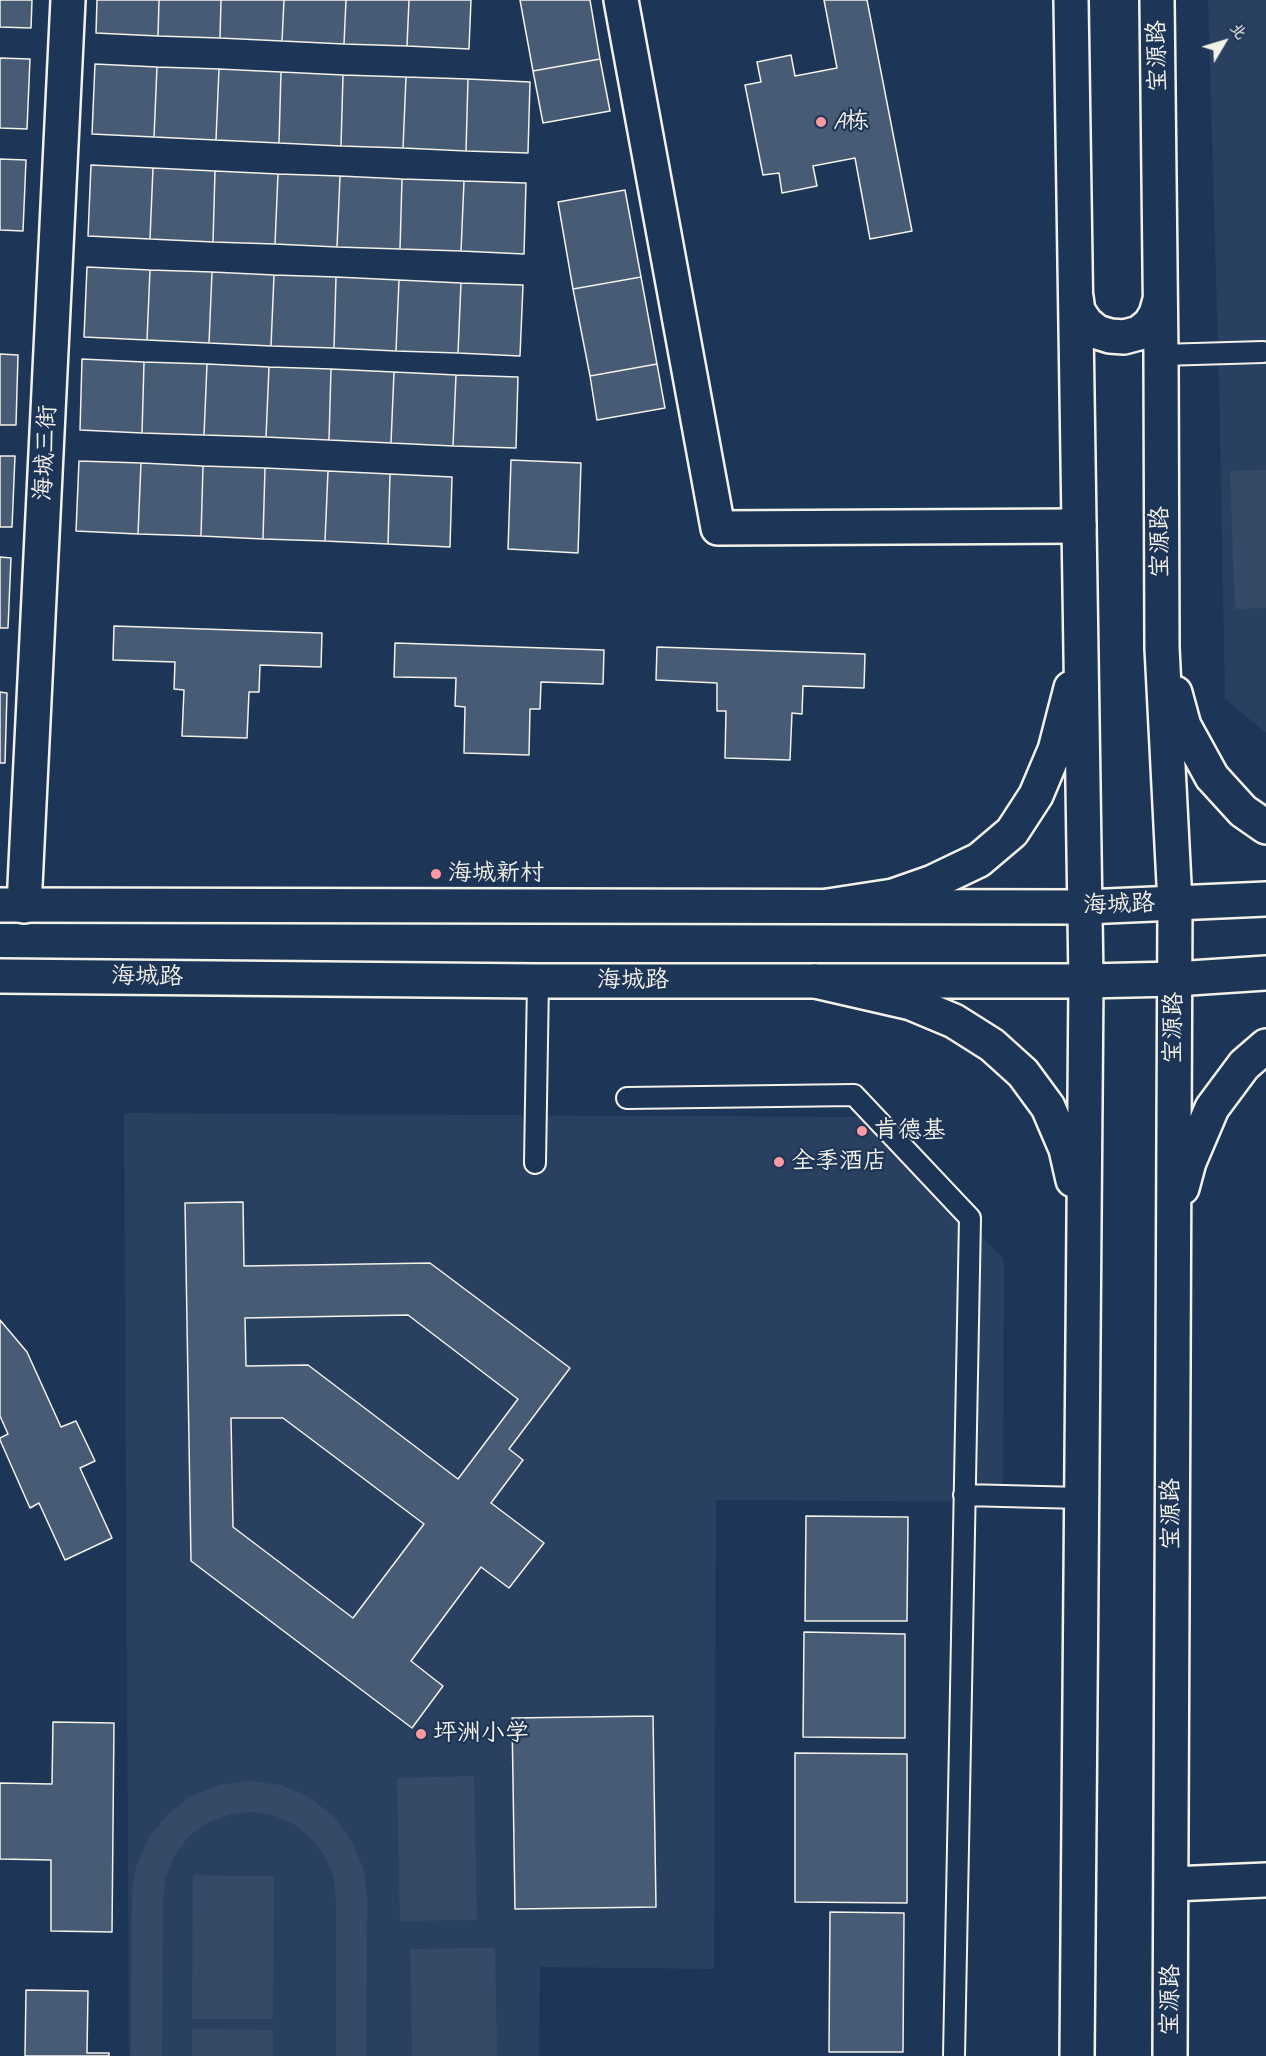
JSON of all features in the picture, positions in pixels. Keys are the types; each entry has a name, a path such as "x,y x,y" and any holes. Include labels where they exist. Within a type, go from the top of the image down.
{"main road":[{"name":"海城三街","path":"12,905 68,0"},
{"path":"621,0 718,528 1079,526"},
{"path":"1071,0 1086,981 1077,2056"},
{"name":"宝源路","path":"1157,0 1162,648 1175,904 1170,2056"},
{"path":"1076,297 1078,311 1086,323 1097,332 1125,337 1138,333 1150,324 1160,300"},
{"path":"1162,648 1184,726 1212,777 1243,812 1266,827"},
{"path":"828,906 893,896 933,882 979,860 1012,832 1036,795 1055,750 1082,649"},
{"name":"海城路","path":"12,905 1085,907 1266,899"},
{"name":"海城路","path":"0,976 538,981 1086,981 1175,979 1266,973"},
{"path":"815,981 910,1003 954,1021 992,1045 1023,1073 1048,1107 1066,1149 1084,1227"},
{"path":"1172,1231 1189,1162 1212,1108 1244,1065 1266,1046"},
{"path":"1172,1884 1266,1880"}],"lane":[{"path":"1161,355 1265,351"},
{"path":"535,1162 538,981"},
{"path":"627,1098 854,1095 970,1218 954,2056"},
{"path":"964,1495 1081,1498"}],"shaded area":[{"path":"1208,0 1266,0 1266,733 1225,699"},
{"path":"1266,470 1266,608 1235,609 1230,471"},
{"name":"坪洲小学","path":"124,1113 862,1117 1004,1259 1003,1502 716,1500 714,1969 540,1967 539,2056 129,2056"},
{"path":"474,1776 477,1920 400,1921 397,1778"},
{"path":"250,1781 281,1785 309,1797 334,1817 352,1841 364,1870 367,1897 366,2056 336,2056 336,1900 334,1878 325,1856 311,1838 294,1824 273,1815 250,1812 228,1815 207,1823 188,1837 175,1855 166,1876 163,1898 162,2056 131,2056 132,1895 136,1867 148,1839 167,1815 191,1796 220,1785"},
{"path":"193,1875 274,1876 273,2019 192,2019"},
{"path":"495,1948 497,2056 412,2056 410,1949"},
{"path":"192,2029 273,2030 273,2056 192,2056"}],"building":[{"path":"0,0 32,0 31,28 0,27"},
{"path":"97,0 159,0 158,36 96,33"},
{"path":"159,0 221,0 220,38 158,36"},
{"path":"221,0 284,0 282,41 220,38"},
{"path":"284,0 346,0 344,44 282,41"},
{"path":"346,0 409,0 407,46 344,44"},
{"path":"409,0 471,0 469,49 407,46"},
{"path":"520,0 590,0 600,59 533,71"},
{"name":"A栋","path":"824,0 867,0 912,231 870,239 855,158 813,166 817,186 782,193 779,173 763,175 745,85 761,82 757,62 791,55 795,76 837,68"},
{"path":"0,58 30,59 27,129 0,128"},
{"path":"600,59 610,111 543,123 533,71"},
{"path":"95,64 157,67 154,137 92,134"},
{"path":"157,67 219,69 216,140 154,137"},
{"path":"219,69 281,72 279,143 216,140"},
{"path":"281,72 343,75 341,146 279,143"},
{"path":"343,75 406,77 403,148 341,146"},
{"path":"406,77 468,79 466,151 403,148"},
{"path":"468,79 530,82 528,153 466,151"},
{"path":"0,159 26,160 23,231 0,230"},
{"path":"91,165 153,168 150,239 88,236"},
{"path":"153,168 215,171 213,242 150,239"},
{"path":"215,171 278,174 275,244 213,242"},
{"path":"278,174 340,176 337,247 275,244"},
{"path":"340,176 402,179 400,249 337,247"},
{"path":"402,179 464,181 461,251 400,249"},
{"path":"464,181 526,183 524,254 461,251"},
{"path":"625,190 641,277 573,289 558,202"},
{"path":"87,267 150,270 147,340 84,337"},
{"path":"150,270 212,272 209,343 147,340"},
{"path":"212,272 274,275 271,346 209,343"},
{"path":"274,275 336,277 334,348 271,346"},
{"path":"336,277 399,280 396,351 334,348"},
{"path":"641,277 657,364 590,376 573,289"},
{"path":"399,280 461,283 458,353 396,351"},
{"path":"461,283 523,285 520,356 458,353"},
{"path":"0,354 18,355 16,425 0,425"},
{"path":"82,359 144,362 142,433 80,430"},
{"path":"144,362 207,364 204,435 142,433"},
{"path":"207,364 269,367 266,437 204,435"},
{"path":"657,364 665,408 597,420 590,376"},
{"path":"269,367 331,369 329,440 266,437"},
{"path":"331,369 394,372 391,443 329,440"},
{"path":"394,372 456,375 453,446 391,443"},
{"path":"456,375 518,377 516,448 453,446"},
{"path":"0,456 15,456 12,527 0,527"},
{"path":"511,460 581,463 578,553 508,549"},
{"path":"79,461 141,463 138,534 76,531"},
{"path":"141,463 203,466 201,536 138,534"},
{"path":"203,466 265,468 263,539 201,536"},
{"path":"265,468 328,471 325,541 263,539"},
{"path":"328,471 390,474 388,544 325,541"},
{"path":"390,474 452,477 450,547 388,544"},
{"path":"0,557 11,558 8,628 0,628"},
{"path":"114,626 322,633 321,667 260,665 259,692 249,692 247,738 182,736 184,690 174,689 175,662 113,660"},
{"path":"395,643 604,650 603,684 541,682 540,709 530,709 529,755 464,753 465,707 455,706 456,678 394,677"},
{"path":"657,647 865,654 864,688 803,686 802,714 792,713 790,760 725,758 726,711 717,711 717,683 656,680"},
{"path":"0,692 7,693 5,763 0,763"},
{"path":"243,1202 244,1266 430,1263 570,1368 509,1449 523,1460 491,1503 544,1543 509,1588 481,1567 411,1661 443,1686 412,1728 191,1561 185,1203","holes":["408,1315 518,1399 458,1479 308,1365 246,1366 245,1318","231,1418 283,1418 424,1524 353,1618 233,1527"]},
{"path":"0,1320 27,1352 61,1427 76,1421 95,1461 80,1468 112,1538 65,1560 39,1503 30,1508 0,1440 8,1434 0,1416"},
{"path":"806,1516 908,1517 907,1621 805,1621"},
{"path":"804,1632 905,1634 905,1738 803,1737"},
{"path":"653,1716 656,1907 515,1909 512,1718"},
{"path":"53,1722 114,1723 112,1932 51,1931 51,1860 0,1859 0,1783 52,1784"},
{"path":"795,1753 907,1754 907,1903 795,1902"},
{"path":"830,1912 904,1913 903,2052 829,2052"},
{"path":"26,1990 88,1991 87,2053 109,2053 109,2056 25,2056"}],"place":[{"name":"A栋","path":"821,122"},
{"name":"海城新村","path":"436,874"},
{"name":"肯德基","path":"862,1131"},
{"name":"全季酒店","path":"779,1162"},
{"name":"坪洲小学","path":"421,1734"}]}
